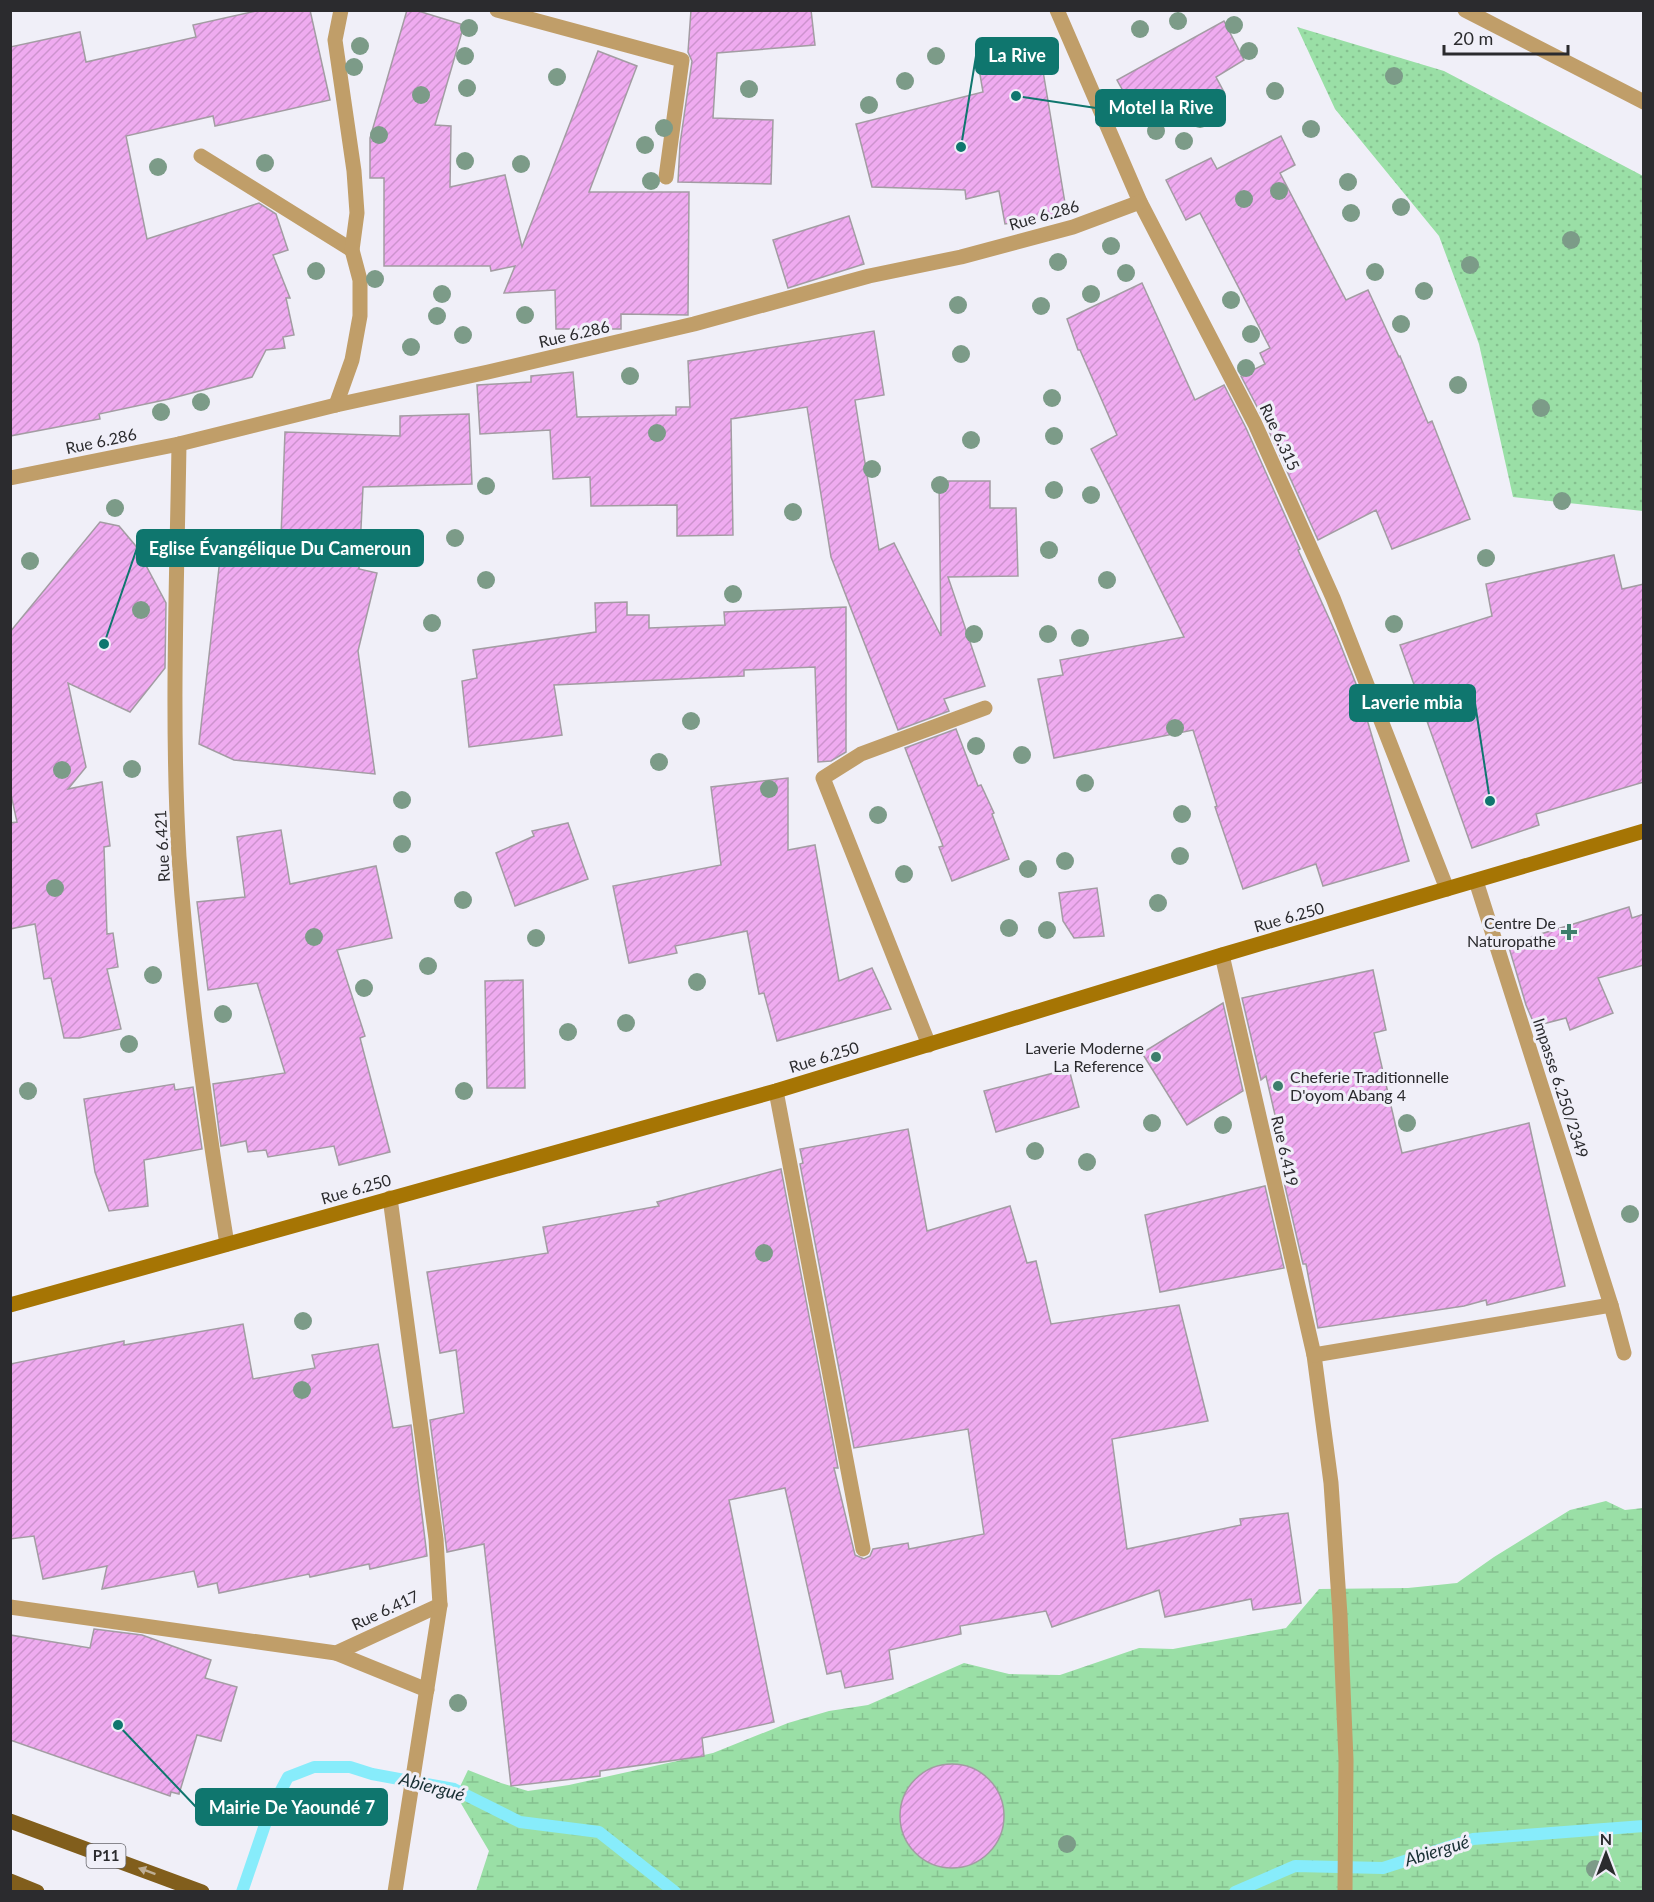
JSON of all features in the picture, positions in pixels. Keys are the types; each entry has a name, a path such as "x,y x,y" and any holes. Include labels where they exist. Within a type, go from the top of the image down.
{"main road":[{"name":"Rue 6.250","path":"10,1305 776,1090 1222,955 1644,831"},
{"name":"P11","path":"10,1821 202,1892"},
{"path":"10,1881 37,1892"}],"street":[{"path":"336,405 352,360 360,316 360,280 352,250 357,213 354,171 335,40 341,10"},
{"path":"497,10 682,60 666,177"},
{"name":"Rue 6.315","path":"1058,10 1140,202 1255,424 1318,565 1447,889"},
{"path":"1465,10 1644,102"},
{"path":"201,156 352,250"},
{"name":"Rue 6.286","path":"10,478 179,444 336,405 694,324 869,276 961,257 1073,227 1140,202"},
{"name":"Rue 6.421","path":"179,444 176,775 179,857 195,1022 209,1134 227,1244"},
{"path":"929,1045 824,778 861,754 985,708"},
{"name":"Impasse 6.250/2349","path":"1476,881 1611,1305 1624,1353"},
{"name":"Rue 6.419","path":"1222,955 1314,1355 1330,1483 1340,1615 1346,1760 1345,1892"},
{"path":"776,1090 863,1549"},
{"name":"Rue 6.417","path":"336,1653 440,1605 436,1539 390,1197"},
{"path":"1314,1355 1611,1305"},
{"path":"395,1892 440,1605"},
{"path":"10,1607 336,1653 427,1690"}],"green space":[{"path":"1297,27 1444,71 1643,176 1643,511 1513,497 1479,344 1439,236 1335,109"},
{"path":"1606,1501 1625,1510 1643,1508 1643,1891 476,1891 489,1851 456,1795 468,1770 528,1791 569,1785 713,1753 788,1723 829,1711 868,1705 964,1663 1009,1674 1060,1675 1139,1648 1173,1649 1286,1628 1319,1589 1408,1588 1457,1583 1570,1510"}],"building":[{"path":"261,10 310,10 330,100 215,126 213,116 126,136 147,239 259,203 276,214 288,250 273,255 290,298 286,298 294,335 283,337 285,348 266,350 252,377 169,399 99,414 100,419 10,436 10,47 80,32 86,62 196,37 193,25"},
{"path":"407,10 415,10 464,25 435,125 451,126 450,187 505,175 522,247 598,51 637,66 589,192 689,192 688,315 621,314 621,329 556,329 555,290 504,293 515,266 491,271 490,266 384,266 384,178 370,178 370,138"},
{"path":"691,10 811,10 815,45 717,53 713,118 773,120 771,184 678,182 680,144 692,61 688,52"},
{"path":"1224,21 1244,60 1216,77 1224,92 1182,115 1174,99 1137,116 1117,80"},
{"path":"1038,41 1067,215 1005,224 999,191 966,199 965,190 872,187 856,124 983,92 976,51"},
{"path":"1281,136 1295,165 1280,173 1346,300 1368,290 1400,356 1428,423 1432,421 1470,519 1392,549 1376,510 1318,540 1264,420 1241,376 1265,364 1260,353 1270,348 1200,213 1186,220 1166,180 1211,158 1217,169"},
{"path":"849,216 864,264 788,288 773,240"},
{"path":"1142,283 1195,400 1224,385 1246,428 1300,549 1298,550 1358,689 1409,861 1323,886 1316,864 1243,889 1215,807 1217,806 1193,730 1054,758 1038,679 1063,675 1060,660 1184,637 1091,449 1117,435 1080,350 1078,350 1067,319"},
{"path":"874,331 884,395 855,400 879,550 894,543 941,636 939,481 990,481 990,508 1016,508 1018,576 948,577 985,686 944,699 949,711 898,730 831,557 807,407 731,419 733,535 677,536 677,505 591,506 590,477 553,479 550,430 480,434 477,385 531,382 531,376 573,372 577,417 676,415 676,407 690,407 688,361"},
{"path":"469,414 472,484 363,487 359,569 377,573 358,651 375,774 234,760 199,744 221,550 280,563 285,432 400,436 400,416"},
{"path":"100,522 119,526 135,545 166,603 165,668 130,712 68,683 86,767 68,789 102,782 110,846 104,847 107,934 113,933 118,967 107,969 121,1029 79,1038 64,1038 51,978 44,979 35,924 10,929 10,823 17,822 10,790 10,632"},
{"path":"1614,555 1622,589 1644,584 1644,782 1536,814 1539,825 1472,848 1400,645 1492,616 1486,584"},
{"path":"627,602 627,615 649,615 649,628 725,625 724,612 846,607 846,752 831,761 818,762 815,667 744,670 744,676 554,685 562,735 469,747 462,681 477,678 473,650 596,632 595,603"},
{"path":"956,729 978,786 981,785 994,813 992,814 1009,859 952,881 939,847 943,846 905,748"},
{"path":"788,778 788,850 815,845 839,981 872,968 891,1009 777,1041 764,993 759,994 747,931 675,946 677,953 629,963 613,886 721,865 711,787"},
{"path":"568,823 588,879 515,906 496,853 534,836 532,831"},
{"path":"281,830 290,884 376,866 392,938 337,950 365,1036 360,1038 390,1152 339,1165 334,1146 268,1157 266,1150 248,1152 246,1141 221,1146 213,1084 285,1073 257,983 208,990 197,902 245,897 237,837"},
{"path":"1097,888 1104,936 1074,938 1063,921 1059,893"},
{"path":"1629,907 1632,918 1644,914 1644,965 1598,978 1613,1013 1570,1030 1566,1018 1535,1026 1526,1005 1508,944"},
{"path":"1373,970 1386,1030 1374,1033 1402,1153 1529,1123 1565,1286 1487,1305 1486,1300 1464,1306 1318,1328 1306,1264 1303,1264 1284,1182 1290,1180 1266,1076 1261,1080 1242,998"},
{"path":"523,980 525,1088 487,1088 485,981"},
{"path":"1223,1003 1243,1091 1187,1125 1142,1053"},
{"path":"1069,1069 1079,1107 996,1132 984,1091"},
{"path":"174,1084 175,1090 193,1087 202,1149 144,1160 148,1206 109,1211 95,1172 84,1099"},
{"path":"908,1129 927,1231 1010,1206 1027,1263 1036,1261 1051,1324 1179,1305 1208,1421 1112,1439 1127,1549 1241,1525 1240,1519 1288,1513 1301,1603 1253,1610 1251,1599 1165,1617 1159,1590 1052,1627 1046,1611 960,1626 961,1634 889,1650 893,1679 845,1688 841,1671 827,1674 785,1488 729,1500 774,1722 702,1738 704,1756 600,1771 600,1776 511,1786 484,1544 447,1552 430,1420 464,1413 456,1350 440,1353 427,1272 548,1253 543,1227 659,1206 657,1202 781,1169 838,1468 834,1468 855,1555 864,1559 870,1556 873,1549 908,1543 909,1549 984,1534 968,1429 854,1448 800,1164 803,1163 800,1149"},
{"path":"1265,1186 1284,1268 1160,1292 1145,1215"},
{"path":"243,1324 253,1379 315,1368 312,1355 378,1344 393,1428 411,1425 427,1556 370,1569 369,1564 310,1577 309,1574 219,1593 217,1583 198,1587 194,1571 102,1589 107,1566 43,1579 34,1536 10,1539 10,1364 124,1341 124,1345"},
{"path":"94,1629 142,1635 211,1660 205,1678 237,1687 221,1741 197,1735 179,1794 171,1792 170,1796 10,1740 10,1635 90,1648"},
{"path":"952,1764 972,1768 989,1779 1000,1796 1004,1816 1000,1836 989,1853 972,1864 952,1868 932,1864 915,1853 904,1836 900,1816 904,1796 915,1779 932,1768"}],"waterway":[{"name":"Abiergué","path":"242,1892 269,1813 288,1777 314,1767 350,1767 372,1774 454,1789 520,1822 599,1832 675,1892"},
{"name":"Abiergué","path":"1235,1892 1295,1866 1383,1868 1473,1839 1644,1826"}],"place":[{"name":"Motel la Rive","path":"1016,96"},
{"name":"La Rive","path":"961,147"},
{"name":"Eglise Évangélique Du Cameroun","path":"104,644"},
{"name":"Laverie mbia","path":"1490,801"},
{"name":"Centre De Naturopathe","path":"1569,932"},
{"name":"Laverie Moderne La Reference","path":"1156,1057"},
{"name":"Cheferie Traditionnelle D'oyom Abang 4","path":"1278,1086"},
{"name":"Mairie De Yaoundé 7","path":"118,1725"}]}
